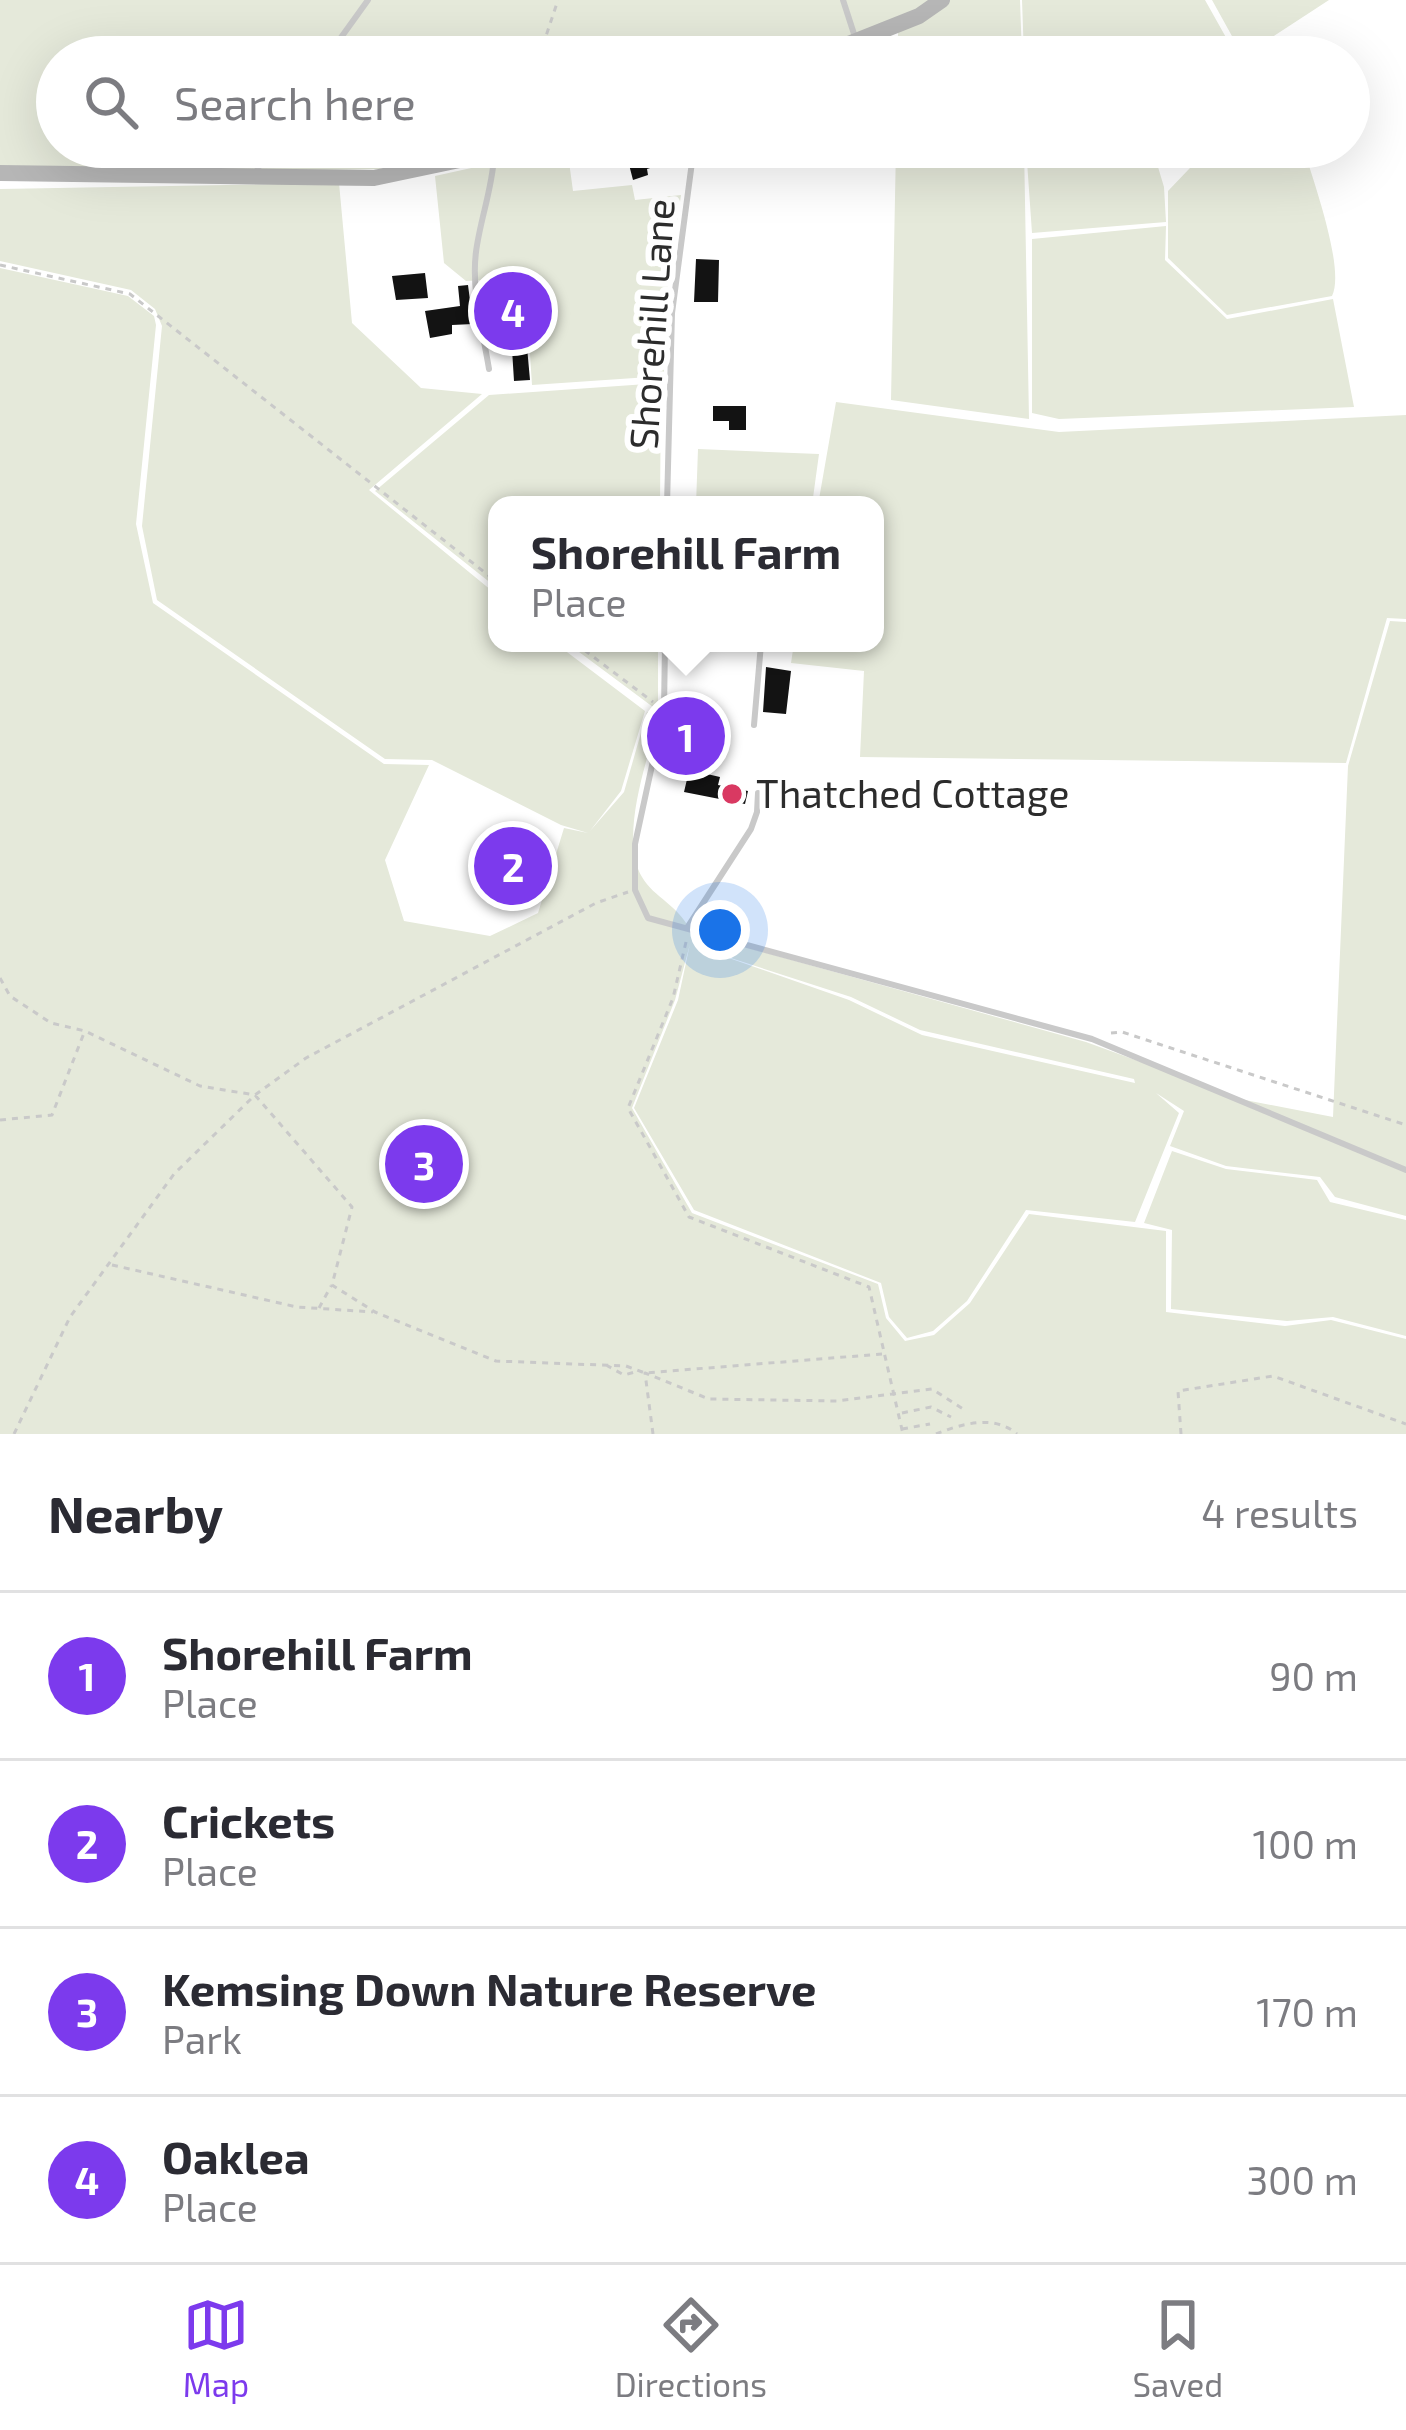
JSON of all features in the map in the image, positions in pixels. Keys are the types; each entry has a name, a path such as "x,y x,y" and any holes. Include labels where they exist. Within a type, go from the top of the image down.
{"street":[{"path":"869,36 919,16 942,0"},
{"path":"0,173 374,178 422,168"}],"lane":[{"path":"342,36 368,0"},
{"path":"843,0 854,36"},
{"path":"254,176 258,168"},
{"path":"489,369 476,288 476,254 492,168"},
{"name":"Shorehill Lane","path":"667,496 671,313 691,168"},
{"path":"665,652 664,710 635,844 635,890 648,918 1092,1039 1406,1170"},
{"path":"754,725 759,652"},
{"path":"688,928 751,829 758,793"}],"path":[{"path":"546,36 558,0"},
{"path":"0,265 130,294 488,575"},
{"path":"587,652 664,710"},
{"path":"14,1434 70,1318 174,1174 255,1095 307,1058 596,903 635,890"},
{"path":"688,928 673,998 628,1108 689,1217 869,1287 903,1431 930,1424"},
{"path":"0,979 10,996 51,1023 85,1031 200,1085 255,1095 352,1207 332,1285 319,1308"},
{"path":"0,1120 52,1115 85,1031"},
{"path":"1092,1039 1122,1032 1406,1125"},
{"path":"109,1264 275,1302 375,1312"},
{"path":"332,1285 375,1312 496,1361 626,1366 710,1399 837,1401 932,1389 965,1411"},
{"path":"645,1373 882,1354"},
{"path":"606,1365 624,1376 637,1371"},
{"path":"645,1373 653,1434"},
{"path":"1180,1434 1178,1391 1273,1376 1406,1424"},
{"path":"898,1414 932,1407 951,1417"},
{"path":"936,1434 966,1422 1007,1425 1017,1434"}],"shaded area":[{"path":"0,0 935,0 853,36 36,36 36,168 384,168 0,176"},
{"path":"947,0 1020,0 1021,36 898,36 898,30"},
{"path":"1022,0 1205,0 1225,36 1023,36"},
{"path":"1212,0 1329,0 1274,36 1232,36"},
{"path":"471,168 570,168 573,191 632,185 635,200 681,195 664,313 664,376 532,385 525,278 466,281 444,263 435,176"},
{"path":"896,168 1024,168 1029,419 891,400"},
{"path":"1027,168 1158,168 1166,222 1032,233"},
{"path":"1190,168 1310,168 1332,248 1332,296 1227,315 1168,258 1168,191"},
{"path":"339,183 352,323 421,388 482,394 369,490 488,588 488,652 567,652 645,711 621,791 590,831 624,792 647,712 661,711 638,795 635,860 647,884 691,932 1086,1042 1245,1100 1333,1117 1348,766 1390,621 1406,622 1406,1216 1335,1197 1320,1177 1226,1166 1170,1146 1184,1111 1156,1093 1179,1113 1135,1222 1026,1210 967,1301 933,1331 907,1338 889,1317 881,1283 694,1210 634,1108 678,1000 690,944 675,1000 632,1108 692,1213 878,1284 886,1318 905,1341 934,1335 970,1303 1029,1214 1166,1231 1166,1312 1285,1326 1331,1320 1406,1339 1406,1434 0,1434 0,268 128,296 154,316 136,524 153,603 384,764 429,765 385,860 404,921 490,936 538,913 564,828 588,833 561,825 432,760 385,759 157,600 142,526 162,326 155,309 131,290 0,261 0,189","holes":["703,949 851,997 920,1030 1134,1079 1135,1083 922,1035 849,1000"]},
{"path":"1166,226 1165,260 1227,319 1333,299 1354,407 1059,419 1032,413 1032,239"},
{"path":"661,383 660,496 488,496 488,581 375,491 489,395"},
{"path":"836,402 1059,432 1406,415 1406,619 1387,618 1346,763 860,757 864,671 791,663 793,652 884,652 884,496 820,496"},
{"path":"698,449 819,454 813,496 696,496"},
{"path":"579,652 658,652 657,710"},
{"path":"1172,1151 1226,1169 1317,1180 1330,1202 1406,1220 1406,1336 1333,1317 1287,1321 1171,1309 1172,1230 1144,1223"}],"building":[{"path":"630,168 650,168 648,175 633,180"},
{"path":"696,259 719,260 718,302 694,302"},
{"path":"425,273 428,298 396,300 392,276"},
{"path":"468,285 473,324 452,325 452,334 430,338 425,311 460,306 458,286"},
{"path":"522,289 523,300 529,299 530,319 497,321 496,303 508,302 507,290"},
{"path":"527,347 530,380 514,381 512,349"},
{"path":"713,406 746,406 746,430 729,430 729,421 713,421"},
{"path":"766,667 791,671 786,714 763,712"},
{"path":"674,721 704,728 698,754 668,748"},
{"path":"696,763 709,765 707,774 720,777 718,785 748,791 745,804 684,792"},
{"path":"517,849 546,885 532,896 525,887 514,896 507,886 488,900 474,882"}],"place":[{"name":"Oaklea","path":"513,311"},
{"name":"Shorehill Farm","path":"686,736"},
{"name":"Thatched Cottage","path":"732,794"},
{"name":"Crickets","path":"513,866"},
{"name":"Kemsing Down Nature Reserve","path":"424,1164"}]}
